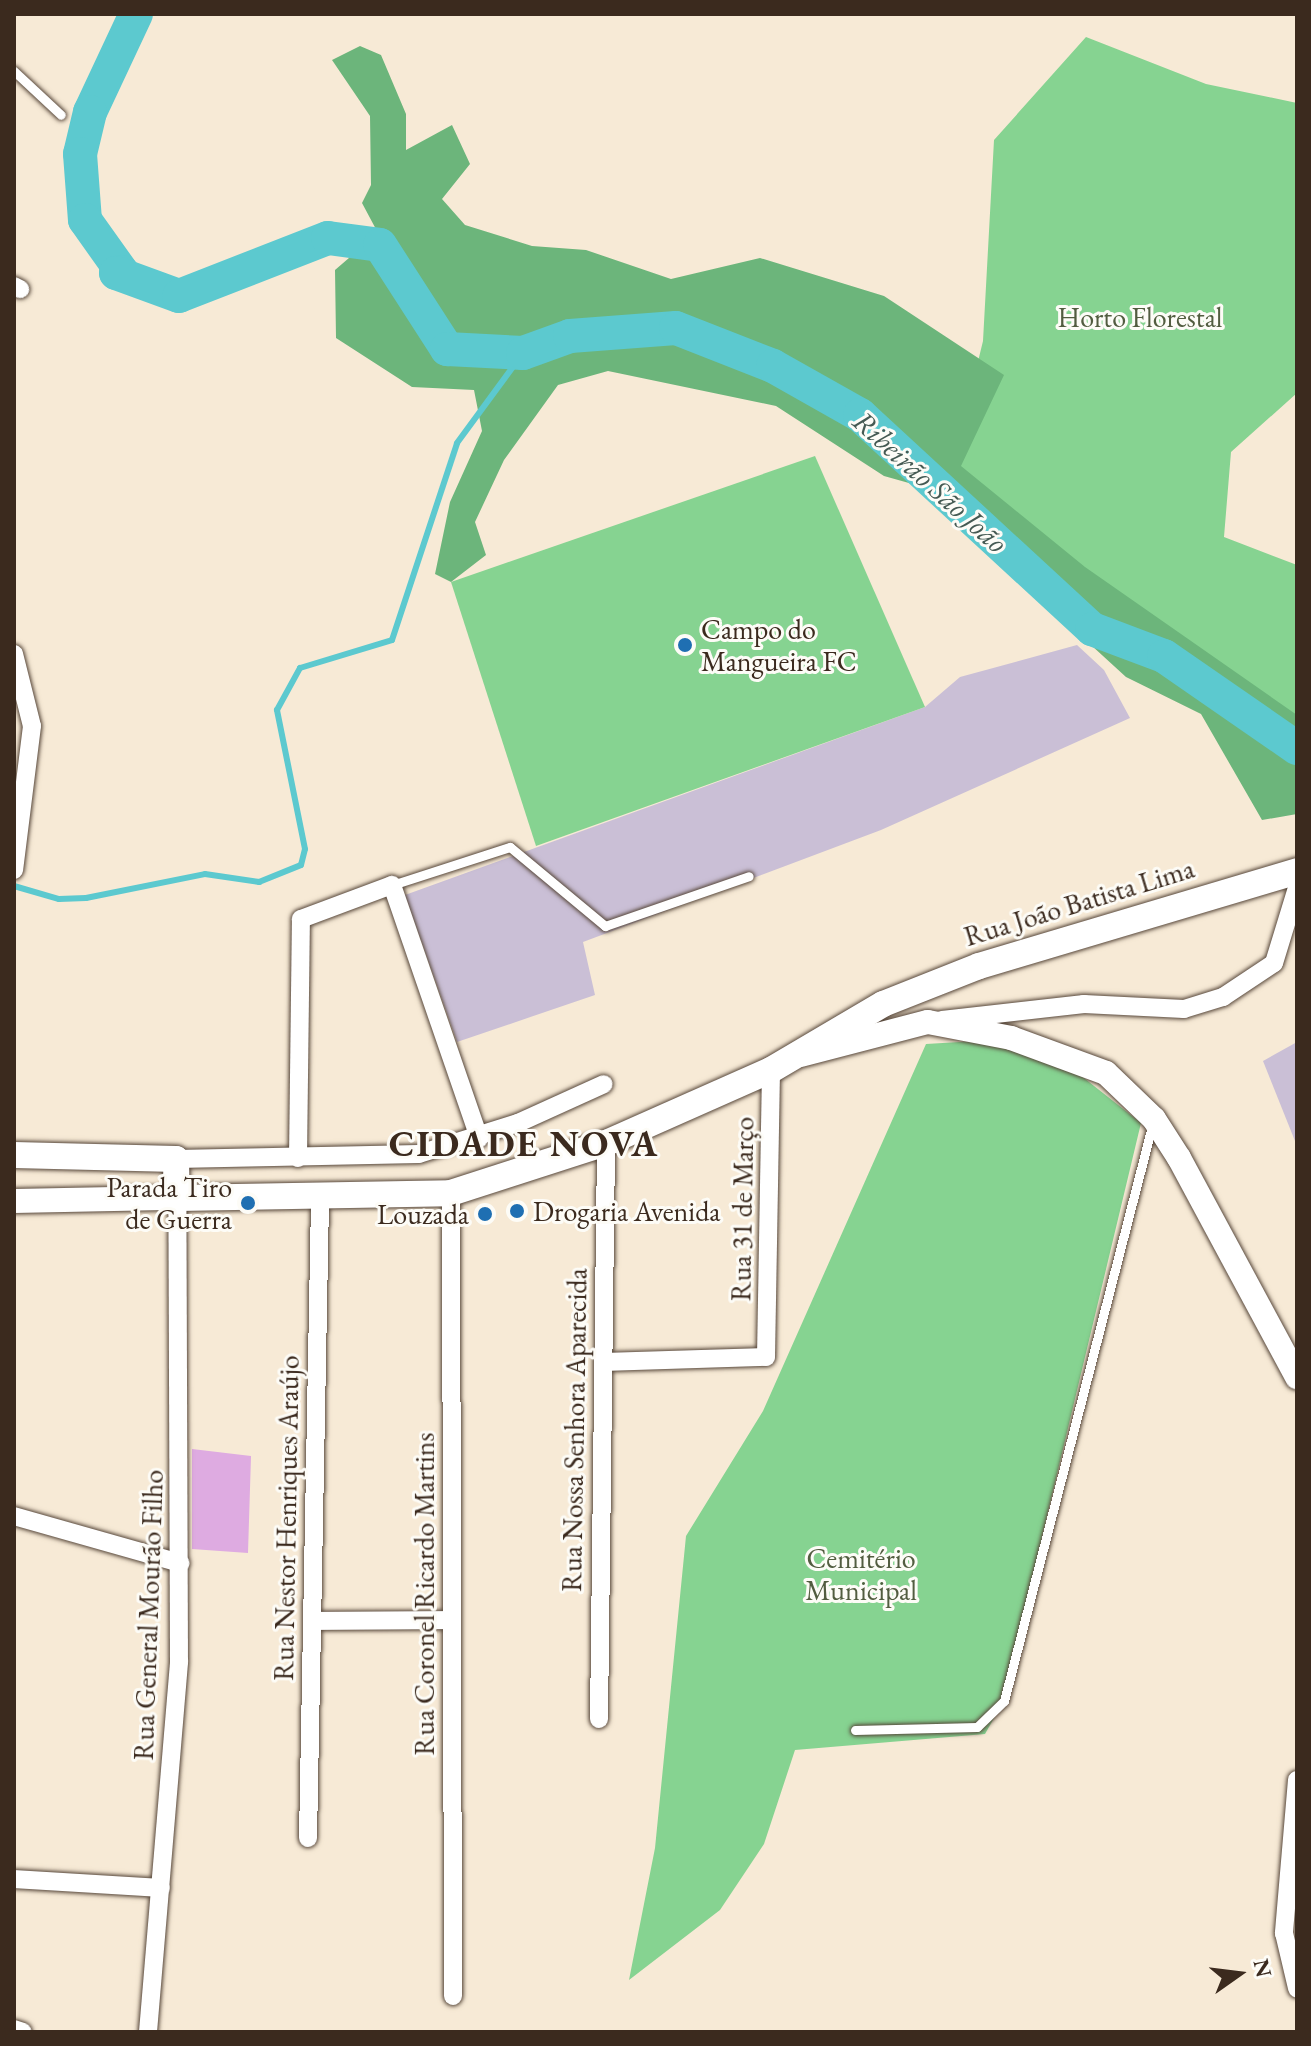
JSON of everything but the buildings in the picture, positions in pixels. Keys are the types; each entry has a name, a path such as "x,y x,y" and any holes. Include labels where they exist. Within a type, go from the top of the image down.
{"main road":[{"name":"Rua João Batista Lima","path":"177,1198 320,1199 451,1193 606,1143 801,1055 883,1004 1009,956 1297,871"},
{"path":"14,1155 176,1159 177,1198"}],"street":[{"path":"14,654 32,726 14,870"},
{"path":"298,1158 299,926 314,910 392,885 479,1138"},
{"path":"801,1055 928,1022 1084,1004 1184,1009 1223,997 1274,963 1297,888"},
{"path":"928,1022 1074,1056 1106,1073 1154,1119 1297,1377"},
{"name":"Rua 31 de Março","path":"604,1362 745,1362 766,1357 770,1348 771,1070"},
{"path":"176,1159 419,1154 479,1138 604,1084"},
{"name":"Rua Nossa Senhora Aparecida","path":"599,1719 606,1143"},
{"name":"Rua Coronel Ricardo Martins","path":"451,1193 453,1996"},
{"path":"18,1203 177,1198"},
{"name":"Rua General Mourão Filho","path":"148,2032 161,1888 180,1563 177,1198"},
{"name":"Rua Nestor Henriques Araújo","path":"308,1838 320,1199"},
{"path":"14,1516 180,1563"},
{"path":"313,1621 450,1620"},
{"path":"1297,1780 1284,1933 1297,1988"},
{"path":"14,1879 161,1888"},
{"path":"14,2029 23,2032"}],"lane":[{"path":"14,71 61,115"},
{"path":"392,885 500,848 516,849 605,926 749,876"},
{"path":"855,1730 977,1727 1004,1701 1154,1119"}],"shaded area":[{"path":"1077,645 1104,670 1130,718 881,830 583,942 595,995 457,1042 405,895 925,707 960,677"},
{"path":"1297,1042 1297,1146 1263,1061"}],"green space":[{"name":"Horto Florestal","path":"1086,37 1206,84 1297,103 1297,393 1231,452 1224,537 1297,565 1297,749 934,486 958,443 983,341 994,140"},
{"path":"360,46 381,55 406,114 406,150 452,125 470,164 442,199 465,225 532,246 586,250 671,279 760,258 884,296 1004,375 961,466 1085,567 1297,715 1297,814 1262,820 1201,714 1126,677 916,485 884,476 776,406 608,371 558,385 504,460 475,522 486,555 451,582 435,574 450,502 482,431 474,390 412,387 336,338 335,270 378,233 362,203 371,185 370,116 332,60"},
{"name":"Campo do Mangueira FC","path":"815,456 925,707 536,846 451,582"},
{"name":"Cemitério Municipal","path":"976,1041 1070,1067 1141,1123 1002,1704 985,1734 795,1750 764,1844 720,1910 629,1980 655,1848 686,1536 763,1411 926,1044"}],"waterway":[{"name":"Ribeirão São João","path":"136,14 90,112 80,154 85,220 122,272 116,273 179,296 328,238 380,245 447,349 523,353 570,336 676,328 773,366 860,415 1092,629 1164,656 1297,748"},
{"path":"14,886 59,899 86,898 205,874 259,882 301,865 305,849 277,710 300,668 392,640 457,443 523,353"}],"place":[{"name":"Campo do Mangueira FC","path":"685,645"},
{"name":"Parada Tiro de Guerra","path":"248,1203"},
{"name":"Drogaria Avenida","path":"517,1211"},
{"name":"Louzada","path":"485,1214"}],"district":[{"name":"CIDADE NOVA","path":"524,1144"}]}
